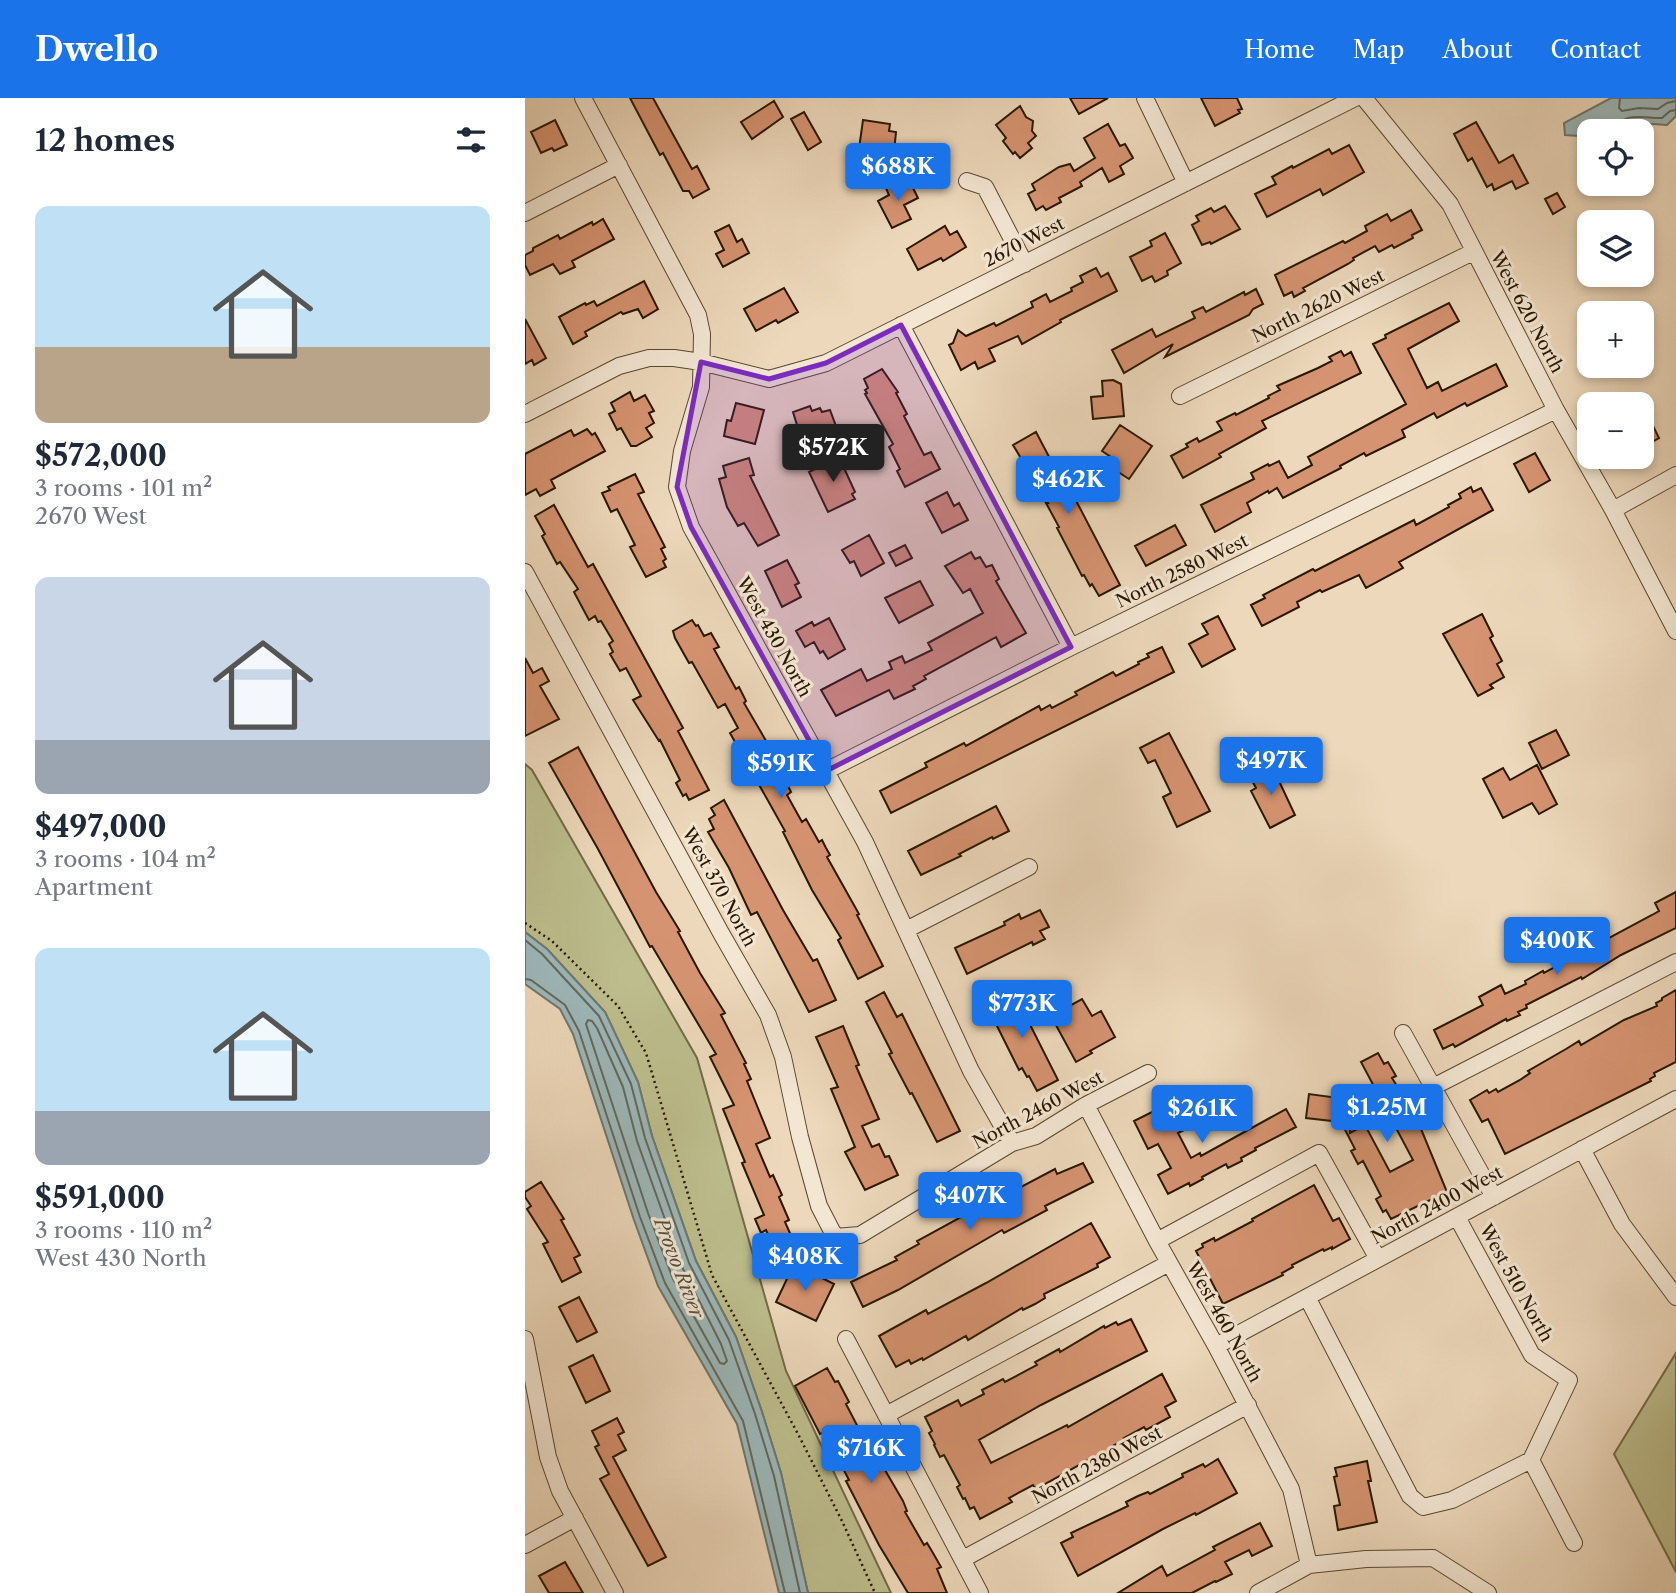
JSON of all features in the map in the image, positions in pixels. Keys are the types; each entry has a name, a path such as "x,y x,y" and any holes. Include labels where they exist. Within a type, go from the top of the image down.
{"street":[{"name":"West 430 North","path":"583,98 698,315 702,334 701,387 682,451 677,487 691,527 865,842 971,1071 1012,1143"},
{"path":"1145,98 1186,183"},
{"name":"2670 West","path":"525,414 625,365 649,358 701,362 769,379 826,363 1355,98"},
{"name":"West 620 North","path":"1364,98 1450,204 1556,410 1613,510 1676,631"},
{"path":"525,213 619,165"},
{"path":"967,181 985,187 1025,264"},
{"name":"North 2620 West","path":"1180,396 1473,251"},
{"path":"901,325 1071,648"},
{"name":"North 2580 West","path":"826,771 1556,410"},
{"path":"1613,510 1676,475"},
{"name":"West 370 North","path":"525,572 715,923 768,1015 783,1057 800,1137 819,1206 835,1237"},
{"path":"906,930 1029,867"},
{"path":"1435,1086 1676,962"},
{"path":"1403,1033 1435,1086 1494,1197"},
{"name":"North 2460 West","path":"835,1237 860,1235 1012,1143 1036,1136 1086,1105 1148,1073"},
{"name":"North 2400 West","path":"1216,1346 1676,1099"},
{"name":"West 460 North","path":"1086,1105 1291,1489 1309,1566"},
{"path":"1582,1149 1622,1224 1676,1297"},
{"path":"1157,1241 1319,1153 1378,1259"},
{"name":"West 510 North","path":"1457,1217 1532,1355 1569,1380 1531,1460"},
{"path":"886,1415 1169,1263"},
{"path":"1307,1297 1410,1496 1423,1507 1451,1500 1531,1460 1574,1543"},
{"path":"525,1339 548,1457 560,1491 615,1593"},
{"path":"846,1339 980,1593"},
{"name":"North 2380 West","path":"964,1559 1248,1405"},
{"path":"525,1545 575,1518"},
{"path":"1258,1593 1309,1566 1366,1559 1433,1558 1488,1593"}],"path":[{"path":"525,923 552,941 618,1006 646,1053 712,1275 798,1434 875,1593"}],"highlighted area":[{"path":"901,325 1071,647 826,771 691,527 677,487 701,362 769,379 826,363"}],"green space":[{"path":"525,764 532,770 697,1058 786,1371 891,1593 808,1593 781,1473 762,1412 736,1337 696,1261 652,1136 638,1082 605,1012 547,949 525,932"},
{"path":"1676,1353 1676,1572 1614,1454"}],"water":[{"path":"1611,98 1676,98 1676,116 1667,125 1654,124 1654,119 1577,119 1577,136 1565,135 1564,123"},
{"name":"Provo River","path":"525,932 547,949 605,1012 638,1082 652,1136 696,1261 736,1337 762,1412 781,1473 808,1593 779,1593 737,1424 658,1286 573,1034 560,1009 525,984"}],"building":[{"path":"630,98 653,98 692,169 697,166 709,189 693,198 689,191 683,191 663,153 660,155"},
{"path":"1070,98 1108,98 1079,114"},
{"path":"1201,98 1237,98 1242,109 1238,110 1240,113 1215,126"},
{"path":"774,101 783,117 752,139 741,122"},
{"path":"1020,106 1026,117 1033,121 1032,131 1036,136 1028,143 1032,148 1020,158 1015,152 1013,154 1003,141 1006,138 996,125"},
{"path":"804,112 821,142 808,150 791,119"},
{"path":"555,120 567,145 541,153 531,132"},
{"path":"863,120 890,124 889,131 896,132 894,152 881,150 886,158 884,173 856,170"},
{"path":"1476,122 1499,163 1513,155 1528,183 1516,189 1512,181 1494,190 1492,184 1487,187 1472,158 1468,161 1454,134"},
{"path":"1108,124 1120,146 1125,144 1133,158 1120,166 1124,174 1109,182 1102,168 1080,182 1082,186 1059,198 1061,202 1046,210 1043,206 1036,210 1028,194 1035,190 1032,184 1059,167 1070,164 1074,171 1095,158 1084,138"},
{"path":"1349,145 1364,172 1323,195 1320,189 1267,217 1255,194 1276,184 1272,177 1329,149 1332,154"},
{"path":"897,179 901,187 910,182 918,198 904,205 911,219 892,228 878,201 889,195 885,186"},
{"path":"1557,193 1565,207 1553,214 1545,199"},
{"path":"1225,206 1240,229 1211,244 1202,245 1192,225 1199,221 1196,216 1211,208 1214,212"},
{"path":"1411,210 1422,230 1412,235 1413,238 1379,252 1375,246 1303,288 1305,291 1294,297 1292,292 1284,296 1275,275 1343,241 1345,243 1367,231 1365,226 1387,214 1391,221"},
{"path":"603,219 614,239 572,261 575,267 560,274 553,264 530,275 525,265 525,255 533,251 533,248 558,235 560,239"},
{"path":"729,225 737,242 742,239 749,253 723,267 716,254 724,250 715,232"},
{"path":"945,226 950,235 957,231 966,247 943,261 941,258 918,270 907,249"},
{"path":"1165,233 1181,263 1155,282 1152,276 1142,281 1130,257 1152,246 1150,241"},
{"path":"1096,268 1101,277 1108,273 1117,291 1060,320 1061,322 1022,344 1018,336 989,349 995,361 978,369 975,362 961,370 949,345 953,343 958,330 966,336 994,323 996,326 1033,307 1031,302 1046,294 1050,302 1072,291 1071,288 1083,282 1080,276"},
{"path":"644,281 658,309 643,318 638,309 623,314 621,312 585,332 587,336 573,344 559,317 585,303 586,305 594,301 597,306"},
{"path":"784,288 798,312 756,331 744,309"},
{"path":"1256,289 1263,304 1253,309 1249,315 1165,357 1173,344 1124,373 1112,350 1152,329 1156,337 1195,318 1192,312 1203,307 1206,312 1244,292 1245,295"},
{"path":"1449,303 1459,321 1408,349 1427,388 1438,382 1442,391 1496,364 1507,386 1437,418 1434,413 1402,430 1405,437 1366,456 1364,453 1283,498 1277,488 1269,493 1268,491 1247,503 1251,512 1215,532 1201,505 1254,479 1251,473 1268,464 1269,466 1279,461 1288,478 1312,465 1308,457 1406,404 1373,344 1386,338 1385,335"},
{"path":"525,319 546,358 534,365 532,360 525,364"},
{"path":"1341,351 1344,356 1351,352 1361,373 1262,421 1266,428 1183,478 1171,456 1188,447 1186,444 1197,438 1199,442 1222,430 1217,422 1269,398 1268,396 1280,390 1277,386 1332,361 1329,357"},
{"path":"882,369 898,392 896,393 907,414 904,416 924,455 931,452 940,469 905,487 889,447 893,444 865,394 868,388 864,379"},
{"path":"1113,380 1121,384 1124,416 1093,419 1091,397 1103,396 1102,381"},
{"path":"630,392 634,401 645,395 654,411 649,413 654,423 646,428 652,437 636,446 631,446 621,428 617,430 609,414 615,411 611,403"},
{"path":"736,403 764,410 755,444 724,436 727,420 731,421"},
{"path":"810,406 812,411 820,408 822,412 830,410 837,429 802,441 793,412"},
{"path":"1120,425 1152,446 1129,479 1109,466 1114,459 1102,451"},
{"path":"1654,428 1659,438 1654,441"},
{"path":"587,429 592,435 595,433 605,451 551,480 555,488 540,496 536,489 525,495 525,454 571,430 574,436"},
{"path":"1036,432 1067,491 1070,489 1120,585 1099,596 1092,584 1090,586 1084,575 1082,576 1057,528 1059,527 1048,503 1013,445"},
{"path":"1535,453 1550,480 1529,492 1514,464"},
{"path":"839,457 855,492 852,494 855,499 828,512 809,472"},
{"path":"749,458 754,475 750,476 779,535 758,546 744,523 738,526 727,507 719,479 726,477 723,466"},
{"path":"635,474 644,492 638,494 665,547 661,549 666,559 663,561 666,567 646,577 630,547 635,545 617,509 611,512 602,493 610,490 608,487"},
{"path":"1471,487 1473,492 1481,488 1493,510 1399,562 1403,568 1366,588 1359,575 1297,602 1299,607 1262,626 1251,605 1265,598 1263,595 1414,520 1416,525 1449,507 1448,505 1461,498 1459,494"},
{"path":"947,492 954,506 959,503 968,520 942,533 926,503"},
{"path":"554,505 588,567 593,564 683,728 678,731 709,790 689,800 686,794 683,796 676,783 680,780 660,740 633,700 641,696 626,668 620,671 610,654 613,652 609,644 613,641 601,621 598,622 595,616 589,620 574,592 578,589 560,562 557,564 542,536 545,534 535,516"},
{"path":"1175,525 1186,545 1146,566 1135,546"},
{"path":"869,535 884,563 861,576 854,561 850,563 842,550"},
{"path":"905,545 912,558 896,566 889,553"},
{"path":"971,552 975,559 980,557 986,567 992,565 999,579 996,581 1026,633 1001,647 996,637 924,676 926,679 913,686 915,689 894,699 889,690 836,716 821,690 861,669 867,681 892,669 889,662 902,656 905,663 932,650 928,643 983,613 970,589 963,593 945,566"},
{"path":"787,560 799,583 795,585 801,597 782,607 765,571"},
{"path":"920,581 933,605 899,623 885,598"},
{"path":"1482,614 1502,661 1497,664 1504,677 1490,685 1493,688 1478,696 1443,634"},
{"path":"1218,616 1235,649 1202,667 1189,644 1208,634 1202,624"},
{"path":"829,618 845,649 828,659 823,651 820,653 814,642 805,647 796,631 812,622 814,626"},
{"path":"692,620 704,636 711,633 719,647 714,649 736,689 739,687 746,701 744,703 790,782 787,784 791,792 787,795 802,822 806,819 819,842 822,840 830,855 827,857 859,914 857,915 883,966 858,979 838,940 841,938 812,890 783,832 785,831 730,733 738,728 725,704 718,708 675,638 673,631"},
{"path":"1162,647 1174,672 891,813 880,791 927,767 925,763 964,743 966,746 1039,706 1041,710 1050,705 1052,708 1113,672 1116,676 1139,664 1138,662 1149,657 1147,654"},
{"path":"525,658 533,673 542,668 549,681 540,686 559,719 525,736"},
{"path":"1556,730 1569,755 1542,769 1529,743"},
{"path":"1169,733 1210,811 1177,827 1163,797 1171,793 1155,760 1148,763 1140,748"},
{"path":"578,747 680,931 678,932 700,973 725,1013 721,1015 746,1063 744,1064 751,1079 747,1081 770,1138 756,1144 770,1177 773,1175 782,1195 779,1197 789,1220 785,1222 797,1249 778,1257 766,1230 761,1233 755,1219 764,1215 723,1109 734,1105 710,1057 716,1054 652,946 650,947 549,763"},
{"path":"1271,764 1295,815 1270,828 1251,791 1256,788 1249,775"},
{"path":"1537,765 1557,804 1539,814 1532,803 1503,818 1483,779 1503,768 1510,780"},
{"path":"724,800 783,910 813,961 817,959 836,1000 809,1012 757,912 751,915 708,832 714,829 709,819 715,815 711,808"},
{"path":"996,806 1009,831 993,839 992,837 959,854 961,856 921,875 908,851"},
{"path":"1676,892 1676,928 1621,955 1582,979 1581,977 1526,1005 1527,1008 1518,1012 1520,1015 1507,1021 1506,1019 1455,1047 1453,1044 1443,1049 1434,1030 1483,1005 1479,997 1501,985 1505,994 1526,984 1525,981 1543,971 1544,973 1659,911 1655,903"},
{"path":"1040,910 1049,927 1040,931 1045,939 1033,945 1032,942 967,974 955,948 1005,925 1004,922 1019,914 1021,919"},
{"path":"1676,990 1676,1062 1654,1073 1651,1081 1505,1154 1488,1119 1482,1122 1470,1100 1487,1090 1489,1093 1496,1089 1498,1092 1579,1041 1581,1045 1624,1020 1657,1006 1656,1003"},
{"path":"1013,991 1058,1080 1037,1091 1029,1076 1027,1077 1022,1068 1019,1070 986,1004"},
{"path":"884,992 897,1017 902,1014 960,1131 937,1142 889,1054 892,1053 866,1002"},
{"path":"1082,999 1092,1016 1101,1011 1115,1037 1076,1062 1051,1016"},
{"path":"843,1026 859,1065 856,1066 879,1119 862,1126 872,1147 879,1144 885,1157 889,1156 898,1175 865,1190 845,1152 855,1147 831,1089 838,1087 816,1037"},
{"path":"1378,1053 1384,1064 1388,1062 1396,1076 1392,1078 1423,1128 1421,1129 1447,1192 1391,1219 1386,1210 1383,1212 1376,1199 1381,1196 1363,1161 1358,1164 1351,1151 1355,1149 1341,1122 1306,1118 1309,1094 1354,1100 1350,1133 1365,1125 1390,1172 1413,1160 1361,1062"},
{"path":"1174,1101 1188,1128 1178,1133 1191,1158 1200,1153 1201,1156 1286,1109 1296,1127 1255,1148 1256,1150 1241,1158 1242,1161 1228,1168 1226,1164 1190,1186 1189,1183 1168,1194 1158,1175 1171,1168 1158,1144 1148,1149 1134,1121"},
{"path":"1083,1163 1093,1182 1045,1206 1047,1210 1004,1233 1002,1230 863,1307 851,1282 897,1260 895,1257 919,1244 917,1241 1003,1194 1004,1196 1055,1169 1057,1174"},
{"path":"541,1182 564,1219 561,1220 580,1255 574,1258 581,1272 562,1282 543,1244 548,1242 527,1209 531,1206 525,1192"},
{"path":"1314,1185 1333,1221 1339,1218 1350,1239 1332,1249 1323,1249 1292,1265 1283,1275 1223,1304 1196,1251 1203,1247 1202,1244 1214,1238 1215,1241 1253,1221 1252,1219"},
{"path":"1091,1223 1110,1257 1097,1264 1098,1267 1044,1294 1045,1298 1023,1310 1022,1308 968,1340 966,1336 923,1360 922,1358 911,1364 909,1360 896,1367 879,1336 926,1310 928,1314"},
{"path":"794,1264 834,1284 816,1321 776,1302"},
{"path":"579,1297 597,1332 577,1342 559,1307"},
{"path":"1131,1319 1147,1351 979,1440 991,1463 1067,1425 1068,1427 1162,1374 1176,1401 1165,1407 1170,1417 1146,1430 1144,1427 1111,1447 1113,1449 1045,1484 1035,1488 1033,1485 1009,1498 1012,1502 980,1519 974,1507 970,1509 965,1498 963,1499 957,1487 960,1485 944,1455 940,1457 925,1417 958,1400 961,1406 984,1394 982,1390 1003,1379 1005,1382 1037,1365 1035,1362 1059,1349 1060,1352 1104,1326 1105,1328 1116,1322 1118,1325"},
{"path":"593,1355 610,1391 586,1403 569,1367"},
{"path":"827,1368 835,1382 838,1381 849,1402 846,1404 861,1433 867,1430 881,1456 878,1458 903,1501 907,1511 905,1512 924,1545 927,1543 941,1567 937,1569 947,1593 908,1593 879,1545 846,1481 849,1480 836,1455 834,1456 822,1433 820,1434 795,1386"},
{"path":"617,1418 624,1432 618,1435 626,1450 613,1457 666,1557 648,1566 600,1479 609,1474 595,1447 599,1445 592,1431"},
{"path":"1218,1459 1237,1493 1163,1529 1078,1576 1061,1543 1073,1537 1071,1533 1128,1506 1126,1502 1148,1492 1150,1494 1183,1477 1182,1474 1203,1464 1205,1467"},
{"path":"1367,1461 1371,1481 1368,1481 1377,1522 1338,1530 1334,1506 1340,1505 1334,1477 1337,1476 1335,1468"},
{"path":"1260,1523 1272,1546 1252,1556 1249,1550 1225,1562 1232,1574 1216,1582 1192,1593 1118,1593 1162,1566 1167,1576 1215,1550 1213,1547"},
{"path":"565,1562 583,1593 549,1593 539,1576"}]}
